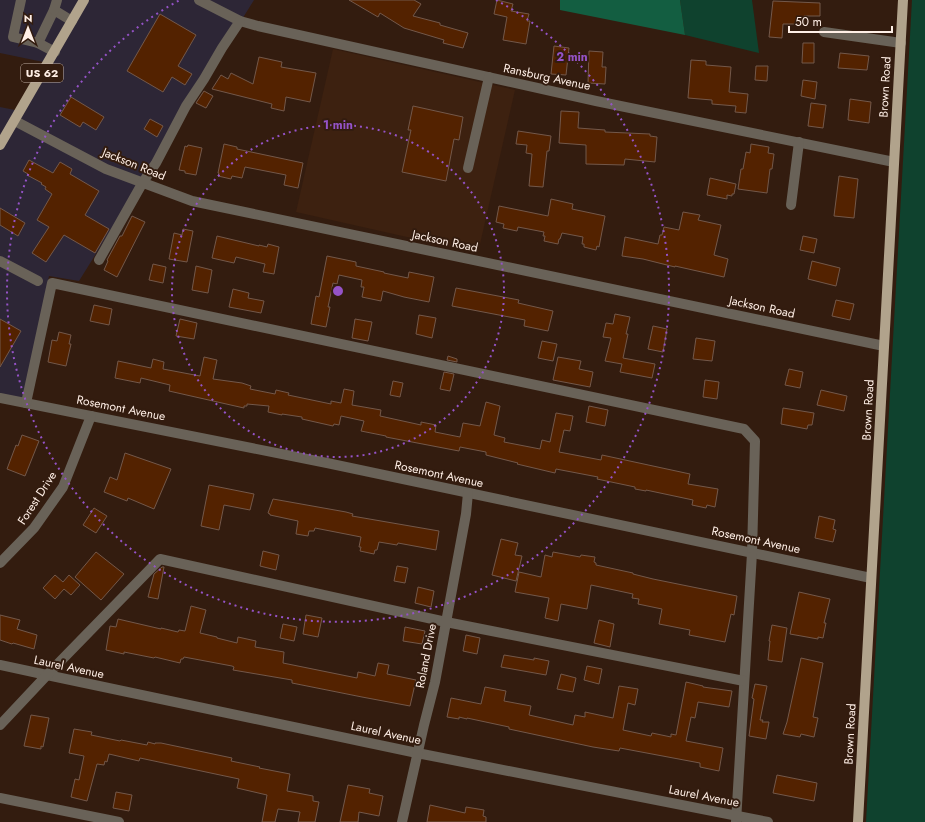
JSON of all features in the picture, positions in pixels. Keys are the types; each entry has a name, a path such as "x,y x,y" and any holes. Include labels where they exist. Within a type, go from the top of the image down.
{"main road":[{"name":"US 62","path":"0,145 84,0"},
{"name":"Brown Road","path":"858,822 903,0"}],"street":[{"path":"21,0 13,37 38,43 55,52"},
{"path":"38,43 54,10 57,0"},
{"name":"Ransburg Avenue","path":"199,0 216,4 240,21 290,33 596,101 894,162"},
{"path":"54,10 72,21"},
{"path":"99,260 143,182 156,163 186,106 240,21"},
{"path":"824,32 901,43"},
{"path":"468,168 489,77"},
{"name":"Jackson Road","path":"15,121 106,169 192,201 884,346"},
{"path":"791,204 799,142"},
{"path":"0,261 38,281"},
{"path":"26,403 52,283 744,429 755,441 752,553 736,819"},
{"name":"Rosemont Avenue","path":"0,398 319,462 871,578"},
{"name":"Forest Drive","path":"0,563 34,528 62,487 91,416"},
{"name":"Roland Drive","path":"402,822 417,753 435,682 466,514 468,493"},
{"path":"0,725 160,560 446,622 744,681"},
{"name":"Laurel Avenue","path":"0,665 736,819 768,822"},
{"path":"0,798 119,822"}],"shaded area":[{"path":"0,0 254,0 79,281 49,276 24,399 0,395 0,107 20,111 48,63 0,53"},
{"path":"333,49 515,90 478,253 296,212"}],"green space":[{"path":"560,0 680,0 685,35 560,10"},
{"path":"680,0 752,0 759,53 685,35"},
{"path":"912,0 925,0 925,822 866,822"}],"building":[{"path":"349,0 414,0 421,4 413,16 440,23 440,25 468,33 463,48 443,43 444,40 404,28 380,13 378,17"},
{"path":"497,0 513,4 511,11 529,14 527,21 530,21 526,44 503,40 507,17 494,14"},
{"path":"773,1 820,3 820,16 804,16 804,24 783,24 782,38 769,37"},
{"path":"160,14 196,35 178,66 192,74 185,85 172,77 163,92 127,71"},
{"path":"803,43 814,43 814,63 802,63"},
{"path":"554,46 569,48 566,75 551,74"},
{"path":"589,51 603,52 602,67 606,67 605,84 588,83"},
{"path":"840,53 869,56 867,70 838,68"},
{"path":"259,57 282,62 281,67 316,73 310,102 286,97 284,111 271,108 272,104 212,89 221,75 228,79 231,73 253,84"},
{"path":"691,60 706,61 706,65 731,67 729,92 748,94 746,113 735,112 736,106 712,104 712,100 688,98"},
{"path":"756,66 768,66 767,81 755,80"},
{"path":"803,80 817,82 815,99 801,96"},
{"path":"204,91 213,96 206,108 196,103"},
{"path":"71,97 104,117 96,130 83,122 80,127 60,115"},
{"path":"850,99 871,102 869,123 848,120"},
{"path":"811,103 826,105 823,128 808,126"},
{"path":"413,106 463,117 459,140 454,139 446,181 402,172 411,130 408,130"},
{"path":"561,111 579,112 578,128 605,130 605,132 650,134 650,136 657,137 655,162 625,159 624,165 586,164 586,145 559,143"},
{"path":"150,119 163,126 157,137 144,129"},
{"path":"518,131 551,136 549,151 547,151 543,187 529,186 532,154 526,153 527,145 516,144"},
{"path":"224,144 237,147 237,149 303,163 298,188 284,185 286,175 245,167 242,178 232,176 231,179 218,176"},
{"path":"751,144 769,147 768,153 774,154 772,169 770,169 767,193 738,189 741,169 743,169 746,152 750,153"},
{"path":"188,145 202,148 196,175 179,170 185,146 187,147"},
{"path":"29,160 53,173 60,162 72,169 70,174 99,191 85,215 109,229 95,253 64,235 46,262 32,253 49,227 37,220 52,194 45,189 46,187 41,184 42,183 27,175 28,174 23,171"},
{"path":"839,176 858,179 854,218 834,216"},
{"path":"710,178 736,184 734,194 732,194 732,196 727,195 727,199 707,195"},
{"path":"551,199 573,204 572,209 605,216 599,247 597,246 596,250 584,247 584,244 582,244 583,237 562,233 558,244 544,241 544,232 518,227 517,231 503,228 504,224 496,222 499,206 548,216"},
{"path":"0,208 25,223 18,236 0,225"},
{"path":"683,212 700,215 698,220 721,225 714,255 728,259 724,277 643,259 622,256 625,237 658,244 664,227 679,230"},
{"path":"132,216 145,222 117,277 104,270 108,261 107,260"},
{"path":"183,229 193,231 187,262 169,259 174,233 182,235"},
{"path":"217,236 259,246 267,247 268,244 279,247 274,274 263,272 265,264 236,257 234,263 212,258"},
{"path":"803,236 817,239 814,253 800,250"},
{"path":"327,256 356,262 356,266 408,278 409,272 434,277 429,302 383,291 381,301 362,297 364,287 361,287 362,280 339,275 337,284 333,283 326,327 311,324 316,296 319,297"},
{"path":"812,261 840,268 836,286 808,279"},
{"path":"153,264 166,267 163,283 149,280"},
{"path":"196,266 212,270 208,293 192,290"},
{"path":"456,288 519,300 518,303 553,311 548,331 524,326 525,320 452,306"},
{"path":"233,289 249,293 248,298 264,301 261,313 229,307"},
{"path":"836,300 854,304 850,320 832,316"},
{"path":"94,305 112,309 109,325 90,321"},
{"path":"615,314 630,317 623,358 655,364 652,378 620,372 622,364 605,361 611,338 603,337 606,323 613,324"},
{"path":"419,315 436,318 432,338 416,334"},
{"path":"0,319 21,331 0,367"},
{"path":"180,319 197,323 194,339 176,336"},
{"path":"355,319 372,322 368,341 352,338"},
{"path":"653,326 667,329 663,352 648,349"},
{"path":"59,332 71,335 69,344 71,344 66,366 48,362 52,340 57,341"},
{"path":"696,338 715,341 712,361 693,359"},
{"path":"542,341 557,344 553,361 538,358"},
{"path":"448,356 457,359 457,362 447,360"},
{"path":"204,357 217,360 213,379 242,383 251,386 250,389 275,394 276,390 289,393 288,395 331,404 331,401 341,403 344,389 354,391 352,405 381,410 380,416 421,425 421,422 436,425 435,432 460,437 463,423 480,426 486,402 500,406 494,435 505,438 504,442 540,449 542,440 550,442 556,413 573,416 570,431 564,430 559,452 601,460 602,455 690,474 688,484 718,489 715,507 707,505 706,508 692,505 693,500 635,489 635,487 597,479 598,477 556,469 555,473 517,464 518,463 486,455 486,452 460,447 459,451 361,431 364,421 341,416 339,425 334,424 333,426 302,419 302,417 268,412 269,406 247,404 244,408 169,391 170,385 141,378 140,383 115,378 118,361 151,368 153,359 164,362 163,369 200,376"},
{"path":"558,357 581,361 579,369 593,372 590,387 553,380"},
{"path":"789,369 803,372 800,388 785,385"},
{"path":"444,372 454,374 450,391 440,389"},
{"path":"705,380 719,382 717,399 703,397"},
{"path":"393,381 403,383 400,397 390,395"},
{"path":"821,390 847,396 844,411 817,405"},
{"path":"589,406 608,410 605,426 586,422"},
{"path":"783,408 814,413 812,425 808,425 807,429 781,424"},
{"path":"22,435 39,441 25,476 7,469 16,445 18,446"},
{"path":"125,453 171,469 154,509 128,498 127,501 104,492 110,477 117,480"},
{"path":"209,485 254,494 250,510 224,505 219,530 201,526"},
{"path":"273,499 346,512 353,514 352,516 439,531 436,550 398,543 397,545 379,542 377,550 375,550 374,554 360,551 361,547 359,547 361,537 315,528 314,531 309,531 308,536 296,534 298,521 270,515 268,513"},
{"path":"94,508 107,516 96,533 83,525"},
{"path":"819,516 835,520 833,529 836,530 833,542 815,538"},
{"path":"501,539 518,543 515,555 522,556 516,581 492,575"},
{"path":"263,551 279,555 276,570 260,566"},
{"path":"96,552 124,574 101,600 75,577"},
{"path":"553,552 580,557 581,555 595,557 594,562 596,565 653,579 737,596 734,615 731,614 725,642 689,635 690,630 659,624 662,609 638,604 639,599 632,598 633,594 591,585 587,609 561,604 558,621 545,618 549,598 515,592 519,572 541,577 545,555 552,557"},
{"path":"397,566 408,568 405,583 394,581"},
{"path":"164,567 158,599 148,597 154,574"},
{"path":"55,575 63,582 69,575 80,585 71,595 64,589 55,599 43,588"},
{"path":"418,587 434,591 431,607 415,603"},
{"path":"799,592 830,599 824,623 826,623 823,638 818,637 818,639 790,634"},
{"path":"191,606 206,610 200,633 237,643 238,637 256,641 255,647 284,652 283,663 357,678 358,672 375,676 378,663 389,665 387,674 416,680 410,706 292,683 292,680 233,670 234,667 232,666 184,657 181,659 180,663 155,657 124,652 124,654 106,650 110,626 116,627 118,619 161,629 178,632 179,630 185,631"},
{"path":"0,615 20,620 17,629 37,635 34,649 0,640"},
{"path":"306,615 322,618 318,637 303,634"},
{"path":"599,620 614,624 610,647 594,643"},
{"path":"283,624 297,627 294,641 280,638"},
{"path":"772,625 787,628 782,662 768,660"},
{"path":"405,627 425,631 422,644 403,641"},
{"path":"466,635 480,638 477,654 463,651"},
{"path":"504,655 549,661 546,675 501,667"},
{"path":"801,658 823,663 813,717 818,718 814,737 801,734 800,737 783,734"},
{"path":"587,666 602,669 599,684 584,680"},
{"path":"561,674 576,678 573,692 557,689"},
{"path":"686,682 703,687 732,691 729,707 698,702 695,718 691,717 686,741 723,748 719,771 700,767 700,763 620,748 619,751 593,747 509,729 509,727 467,718 459,717 459,719 447,717 451,698 481,704 485,687 506,691 504,701 531,706 529,715 573,725 575,715 585,717 585,712 613,718 619,686 638,689 635,705 628,703 623,730 651,736 652,733 671,737 671,734 676,735"},
{"path":"755,684 767,686 760,720 763,720 762,722 769,722 766,739 749,736 754,699 752,698"},
{"path":"31,715 49,718 43,747 41,746 41,749 24,746"},
{"path":"74,729 92,732 91,735 120,741 147,745 148,742 155,744 161,743 232,758 231,761 290,774 287,791 313,796 313,801 319,802 315,822 298,822 300,812 278,809 275,822 262,822 267,795 237,788 239,779 140,758 139,761 109,754 107,762 105,761 104,765 97,764 87,801 71,797 75,779 79,780 84,756 69,753"},
{"path":"777,775 817,783 814,801 773,793"},
{"path":"348,785 370,789 369,793 383,796 379,816 359,812 358,822 340,822"},
{"path":"116,792 132,795 129,811 113,808"},
{"path":"430,805 465,813 466,807 484,810 483,816 486,817 486,822 427,822"}]}
